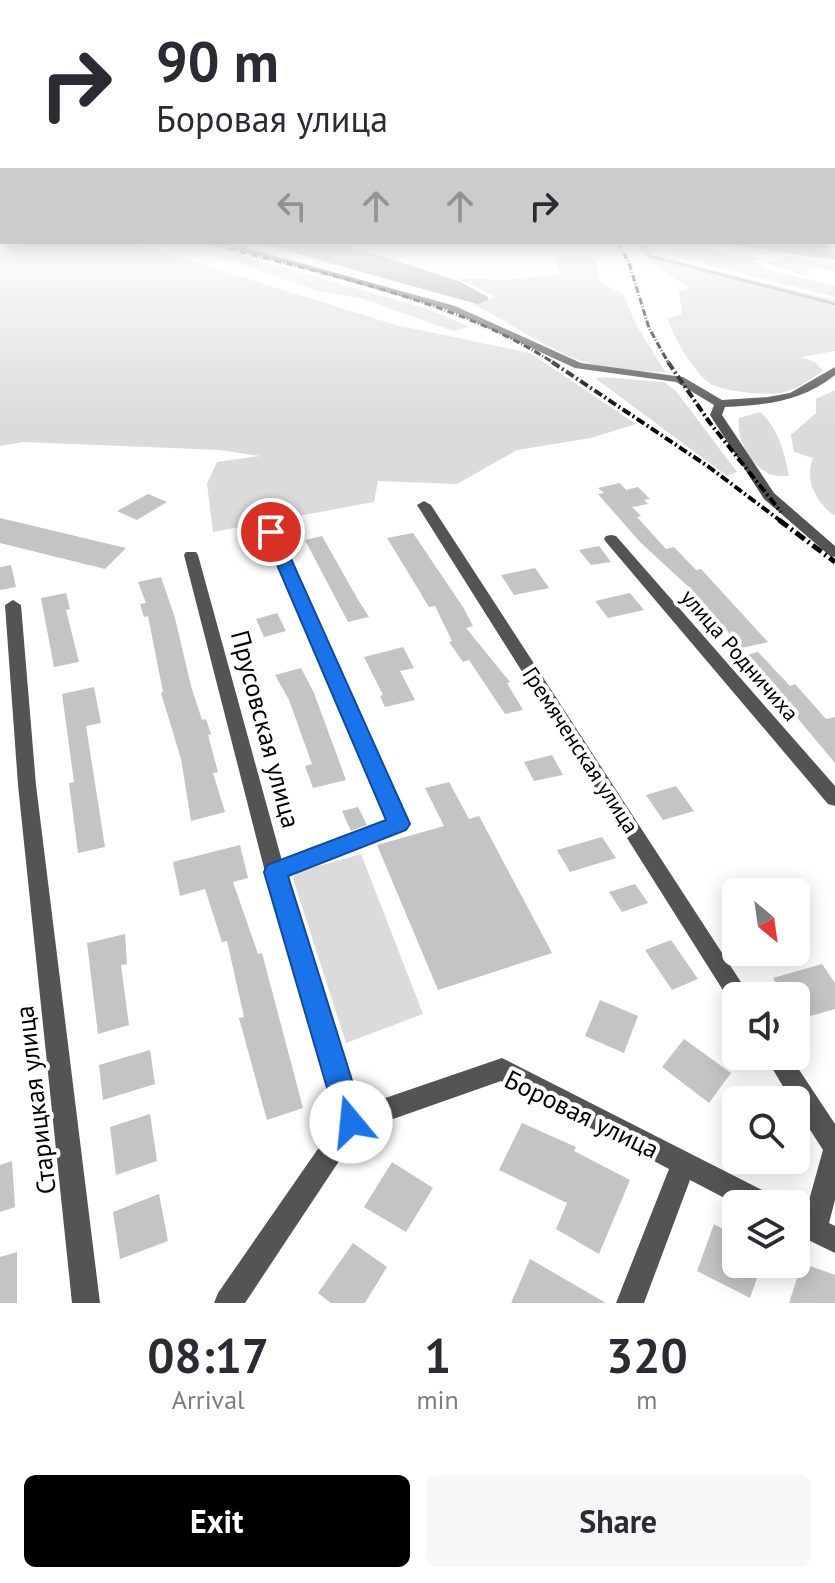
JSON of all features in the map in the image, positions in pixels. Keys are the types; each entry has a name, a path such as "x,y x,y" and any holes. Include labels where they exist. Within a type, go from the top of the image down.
{"street":[{"path":"419,299 452,308 579,366 679,379 720,404 776,402 816,386 835,370"},
{"path":"720,404 716,415 769,496 835,553"},
{"name":"Гремяченская улица","path":"424,505 730,982"},
{"path":"271,532 399,824 275,872"},
{"name":"улица Родничиха","path":"611,539 835,799"},
{"name":"Прусовская улица","path":"191,555 275,872 351,1122"},
{"name":"Старицкая улица","path":"13,605 27,785 86,1303"},
{"name":"Боровая улица","path":"351,1122 502,1069 734,1190"},
{"path":"786,1070 835,1149 815,1230"},
{"path":"228,1303 351,1122"},
{"path":"630,1303 683,1165"}],"shaded area":[{"path":"0,299 312,299 396,325 530,353 636,424 591,438 517,450 457,484 378,481 374,502 213,532 207,484 217,462 260,456 220,450 23,442 0,446"},
{"path":"364,299 392,299 428,309 470,327 453,331"},
{"path":"459,299 488,299 478,304"},
{"path":"490,299 625,299 635,323 666,373 595,365 570,357 473,304"},
{"path":"680,299 835,300 835,351 801,357 815,362 823,371 785,392 758,393 718,387 698,373 674,334 668,318 682,314"},
{"path":"595,378 664,382 676,391 737,472 727,476"},
{"path":"835,390 835,516 822,505 811,483 813,458 794,452 791,435 816,413 816,399"},
{"path":"760,412 776,433 789,476 776,476 762,470 745,449 739,418"},
{"path":"361,854 423,1014 346,1043 293,879 297,872"}],"building":[{"path":"620,483 626,490 638,487 650,499 644,500 648,504 632,507 641,516 637,517 666,549 674,547 696,570 701,569 768,642 742,648 692,590 640,542 598,494 604,493 598,488"},
{"path":"148,494 167,502 137,520 117,511"},
{"path":"0,518 126,548 105,569 0,543"},
{"path":"413,533 463,607 473,626 466,628 510,682 507,683 523,710 505,714 469,660 463,662 449,642 452,641 435,606 429,607 387,538"},
{"path":"322,536 369,617 348,622 305,540"},
{"path":"599,546 611,562 591,565 579,550"},
{"path":"11,565 16,587 0,590 0,567"},
{"path":"535,568 549,588 514,595 501,575"},
{"path":"161,577 175,618 191,686 202,720 206,719 211,734 208,735 218,772 213,773 225,812 191,821 181,759 161,693 148,616 144,617 140,604 146,603 138,582"},
{"path":"66,593 70,609 66,610 79,662 54,667 41,598"},
{"path":"630,593 644,610 608,618 595,601"},
{"path":"277,613 286,631 264,637 256,619"},
{"path":"403,647 414,668 400,671 415,700 385,707 380,696 383,695 364,657"},
{"path":"758,652 790,686 795,684 826,719 835,717 835,763 789,708 785,709 738,657"},
{"path":"301,668 314,693 346,780 313,788 305,766 312,764 289,700 275,675"},
{"path":"94,687 101,723 86,726 105,847 78,853 69,783 74,782 62,694"},
{"path":"552,755 563,775 534,781 524,762"},
{"path":"449,782 469,819 479,816 552,953 438,990 377,845 444,826 425,788"},
{"path":"676,786 694,811 663,820 646,795"},
{"path":"358,807 367,825 351,831 342,811"},
{"path":"602,837 616,858 570,872 557,850"},
{"path":"240,845 248,878 233,882 258,954 262,953 303,1108 267,1120 239,1018 244,1017 227,941 222,942 205,889 180,896 173,862"},
{"path":"635,884 648,903 622,912 609,892"},
{"path":"125,934 127,964 121,965 129,1025 98,1034 87,943"},
{"path":"671,940 698,979 672,990 645,950"},
{"path":"822,964 835,983 835,1009 810,1016 810,982 775,982 773,978"},
{"path":"600,1000 638,1016 624,1053 585,1036"},
{"path":"684,1039 722,1066 722,1070 731,1073 709,1103 662,1067"},
{"path":"150,1050 155,1084 103,1100 99,1065"},
{"path":"150,1114 157,1161 116,1175 110,1127"},
{"path":"522,1123 576,1147 574,1151 630,1180 599,1254 556,1229 567,1203 499,1170"},
{"path":"12,1161 15,1207 0,1212 0,1165"},
{"path":"392,1162 433,1188 406,1232 364,1207"},
{"path":"159,1194 168,1241 120,1259 113,1212"},
{"path":"714,1224 722,1228 722,1278 757,1278 750,1298 697,1271"},
{"path":"353,1243 387,1267 365,1303 331,1303 318,1293"},
{"path":"17,1252 17,1303 0,1303 0,1257"},
{"path":"530,1259 606,1303 511,1303"},
{"path":"810,1266 835,1275 835,1303 789,1303 797,1278 810,1278"}],"waterway":[{"path":"815,299 835,304"}],"railway":[{"path":"412,299 476,322 555,364"},
{"path":"640,299 649,328 669,364"},
{"path":"668,362 710,423 781,512"},
{"path":"555,364 709,467 782,522"},
{"path":"779,520 835,562"}],"route":[{"path":"271,532 399,824 275,872 351,1122"}]}
